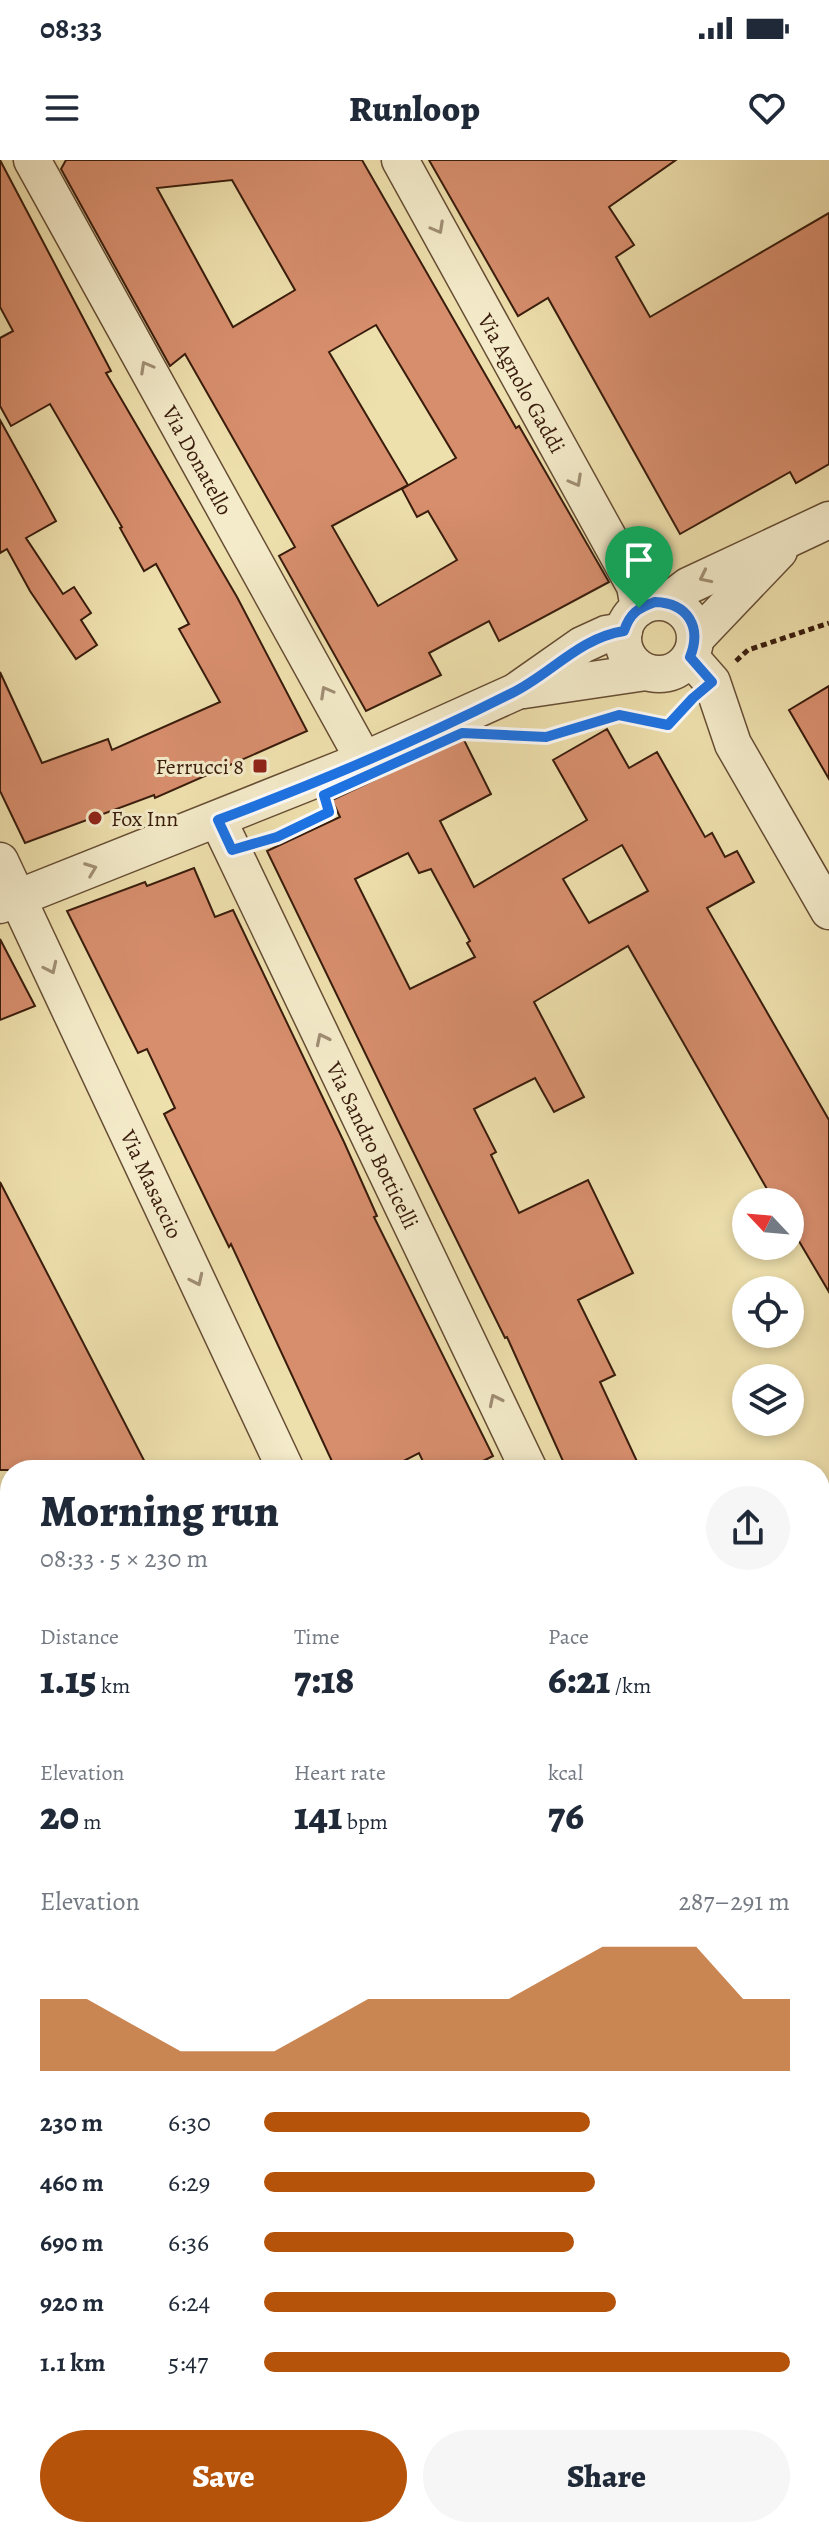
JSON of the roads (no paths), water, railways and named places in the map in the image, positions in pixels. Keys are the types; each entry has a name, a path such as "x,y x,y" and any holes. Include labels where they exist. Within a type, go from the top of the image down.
{"street":[{"name":"Via Donatello","path":"32,160 364,760"},
{"name":"Via Agnolo Gaddi","path":"400,160 635,586 643,614 627,654 685,669"},
{"path":"515,692 685,669 813,526"},
{"path":"9,901 225,835 364,760 515,692 582,645 643,614 688,586 813,526"},
{"path":"643,614 680,607 689,616 685,669 733,744 829,911"},
{"name":"Via Sandro Botticelli","path":"225,835 524,1460"},
{"name":"Via Masaccio","path":"0,861 9,901 281,1460"}],"place":[{"name":"Ferrucci 8","path":"260,766"},
{"name":"Fox Inn","path":"95,818"}]}
